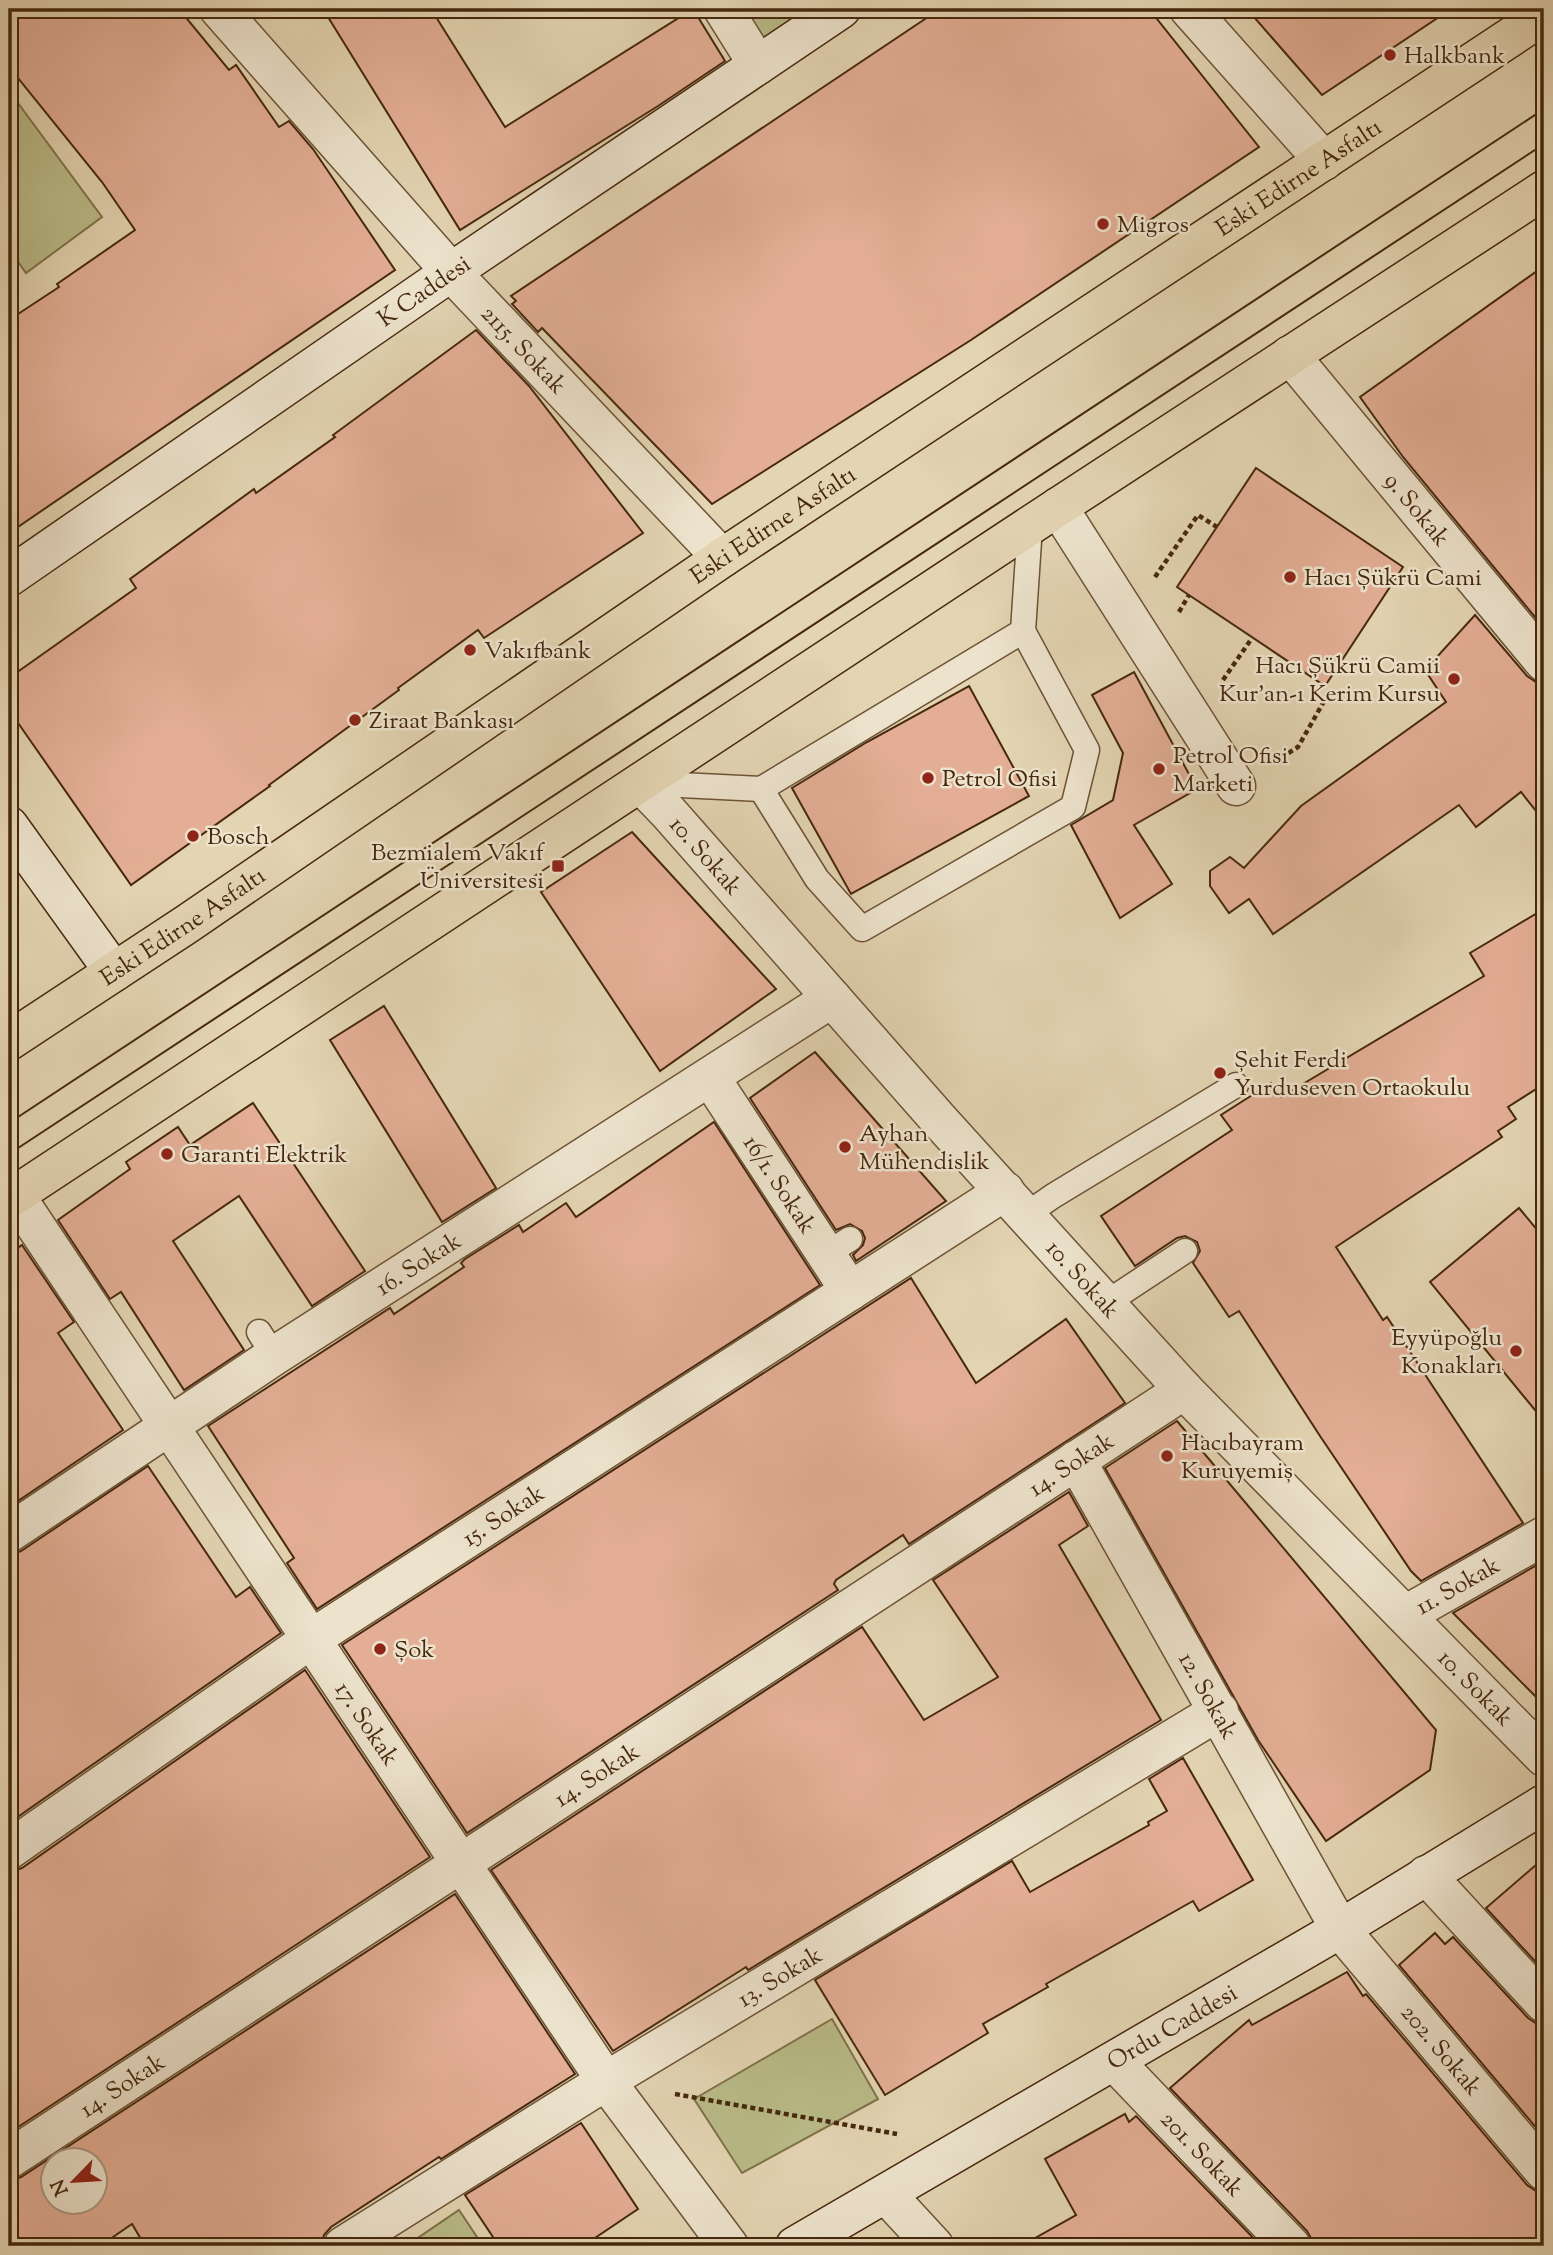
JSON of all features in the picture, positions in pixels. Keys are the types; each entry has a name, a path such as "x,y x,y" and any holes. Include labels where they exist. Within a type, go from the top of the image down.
{"main road":[{"name":"Eski Edirne Asfaltı","path":"9,1041 722,558 1544,15"},
{"path":"12,1197 1044,516 1544,190"}],"street":[{"name":"2115. Sokak","path":"219,9 450,272 722,558"},
{"path":"723,9 758,65"},
{"name":"K Caddesi","path":"9,577 450,272 841,9"},
{"path":"1189,9 1324,161"},
{"name":"9. Sokak","path":"1290,355 1544,662"},
{"path":"1044,516 1236,786"},
{"name":"10. Sokak","path":"640,783 1184,1390 1407,1614 1544,1757"},
{"path":"9,826 114,972"},
{"name":"16. Sokak","path":"9,1533 169,1428 267,1344 710,1077 832,998"},
{"name":"16/1. Sokak","path":"710,1077 838,1246 850,1291"},
{"name":"17. Sokak","path":"12,1197 462,1862 606,2081 729,2246"},
{"name":"15. Sokak","path":"9,1850 311,1639 850,1291 1016,1203"},
{"name":"14. Sokak","path":"9,2160 1184,1390"},
{"name":"12. Sokak","path":"1076,1460 1340,1929"},
{"name":"11. Sokak","path":"1407,1614 1544,1536"},
{"name":"13. Sokak","path":"343,2246 606,2081 1219,1711"},
{"name":"Ordu Caddesi","path":"795,2246 1340,1929 1544,1804"},
{"path":"1426,1875 1544,2003"},
{"name":"202. Sokak","path":"1340,1929 1544,2171"},
{"name":"201. Sokak","path":"1114,2060 1291,2246"},
{"path":"886,2194 933,2246"}],"lane":[{"path":"761,789 817,879 862,929 1073,807 1087,750 1023,631 1044,516"},
{"path":"640,783 761,789 1023,631"},
{"path":"1016,1203 1052,1196 1236,1085"},
{"path":"1106,1303 1185,1251"}],"path":[{"path":"1159,571 1198,516 1217,527"},
{"path":"1230,672 1252,638"},
{"path":"1298,747 1327,696"},
{"path":"673,2093 900,2134"}],"green space":[{"path":"746,9 806,9 762,39"},
{"path":"15,99 102,217 26,273 9,249 9,104"},
{"path":"832,2019 878,2099 742,2173 694,2099"},
{"path":"459,2210 483,2246 409,2244"}],"building":[{"path":"9,9 179,9 229,70 236,65 279,127 289,121 313,149 395,270 9,533 9,320 59,287 57,284 135,230 102,182 9,67"},
{"path":"323,9 431,9 505,127 693,9 725,61 460,230"},
{"path":"940,9 1149,9 1259,147 971,340 712,504 542,328 538,332 512,304 516,301 511,296"},
{"path":"1247,9 1451,9 1322,95"},
{"path":"1544,266 1544,628 1403,457 1360,397"},
{"path":"476,330 529,386 643,533 484,638 478,630 270,786 131,885 9,710 9,678 136,588 130,579 254,489 256,493 335,437 333,435"},
{"name":"Hacı Şükrü Cami","path":"1256,468 1403,567 1325,686 1177,587"},
{"path":"1475,615 1527,676 1536,682 1544,683 1544,821 1521,792 1476,827 1459,805 1273,934 1249,899 1229,913 1210,886 1210,871 1230,857 1244,868 1301,806 1446,702 1425,670"},
{"name":"Petrol Ofisi Marketi","path":"1134,672 1197,789 1134,825 1172,884 1120,918 1071,825 1113,800 1123,753 1092,695"},
{"path":"969,686 1029,796 851,894 792,788 867,742"},
{"path":"632,832 776,989 660,1071 541,892"},
{"path":"1544,909 1544,1084 1508,1107 1516,1119 1498,1131 1502,1137 1336,1247 1383,1320 1387,1317 1523,1523 1421,1581 1411,1571 1320,1436 1239,1311 1229,1317 1193,1263 1200,1251 1197,1242 1185,1236 1177,1238 1135,1266 1101,1216 1232,1130 1221,1115 1271,1083 1281,1097 1484,976 1470,953"},
{"path":"384,1006 496,1188 442,1222 330,1040"},
{"name":"Ayhan Mühendislik","path":"815,1052 946,1201 856,1261 853,1255 863,1245 865,1238 862,1231 850,1224 836,1230 750,1098"},
{"path":"253,1103 365,1271 312,1306 239,1196 173,1241 244,1350 184,1390 121,1292 110,1299 58,1220 130,1169 126,1162 178,1127 190,1145"},
{"path":"714,1122 820,1285 317,1609 287,1563 294,1558 208,1426 390,1308 394,1314 464,1267 461,1263 465,1259 519,1225 523,1232 566,1203 576,1217"},
{"name":"Eyyüpoğlu Konakları","path":"1519,1208 1544,1238 1544,1421 1430,1282"},
{"path":"22,1245 74,1322 58,1333 123,1430 9,1507 9,1254"},
{"path":"911,1278 976,1383 1066,1319 1125,1403 909,1544 903,1535 836,1580 834,1584 838,1590 467,1833 342,1645"},
{"path":"1177,1421 1436,1730 1430,1770 1326,1841 1258,1740 1105,1468"},
{"path":"148,1466 236,1597 250,1587 281,1633 9,1823 9,1555 21,1551"},
{"path":"1069,1492 1088,1526 1059,1545 1161,1720 748,1970 746,1967 613,2051 491,1870 862,1627 924,1720 998,1677 933,1580"},
{"path":"1544,1561 1544,1705 1453,1613"},
{"path":"305,1670 430,1857 9,2133 9,1872 22,1868"},
{"path":"1183,1758 1253,1880 1199,1911 1193,1901 1046,1984 1048,1987 983,2024 988,2033 885,2095 815,1980 1012,1861 1030,1892 1149,1825 1148,1822 1167,1811 1149,1779"},
{"path":"1544,1858 1544,1971 1486,1908"},
{"path":"455,1894 575,2074 331,2227 324,2235 321,2246 145,2246 132,2224 100,2246 18,2246 9,2232 9,2181 38,2166 38,2216 108,2216 108,2146 69,2146"},
{"path":"1435,1933 1445,1944 1453,1937 1528,2018 1537,2024 1544,2024 1544,2137 1399,1965"},
{"path":"1347,1972 1363,1996 1366,1994 1527,2185 1536,2191 1544,2192 1544,2246 1312,2246 1307,2231 1170,2088 1249,2020 1252,2025"},
{"path":"1125,2114 1129,2122 1136,2116 1261,2246 1021,2246 1076,2215 1045,2159"},
{"path":"581,2123 638,2209 583,2246 499,2246 465,2195"}],"tram line":[{"path":"9,1123 1544,109"},
{"path":"9,1154 1544,144"}],"place":[{"name":"Halkbank","path":"1390,55"},
{"name":"Migros","path":"1103,224"},
{"name":"Hacı Şükrü Cami","path":"1290,577"},
{"name":"Vakıfbank","path":"470,650"},
{"name":"Hacı Şükrü Camii Kur'an-ı Kerim Kursu","path":"1454,679"},
{"name":"Ziraat Bankası","path":"355,720"},
{"name":"Petrol Ofisi Marketi","path":"1159,769"},
{"name":"Petrol Ofisi","path":"928,778"},
{"name":"Bosch","path":"193,836"},
{"name":"Bezmialem Vakıf Üniversitesi","path":"558,866"},
{"name":"Şehit Ferdi Yurduseven Ortaokulu","path":"1220,1073"},
{"name":"Ayhan Mühendislik","path":"845,1147"},
{"name":"Garanti Elektrik","path":"167,1154"},
{"name":"Eyyüpoğlu Konakları","path":"1516,1351"},
{"name":"Hacıbayram Kuruyemiş","path":"1167,1456"},
{"name":"Şok","path":"380,1649"}]}
